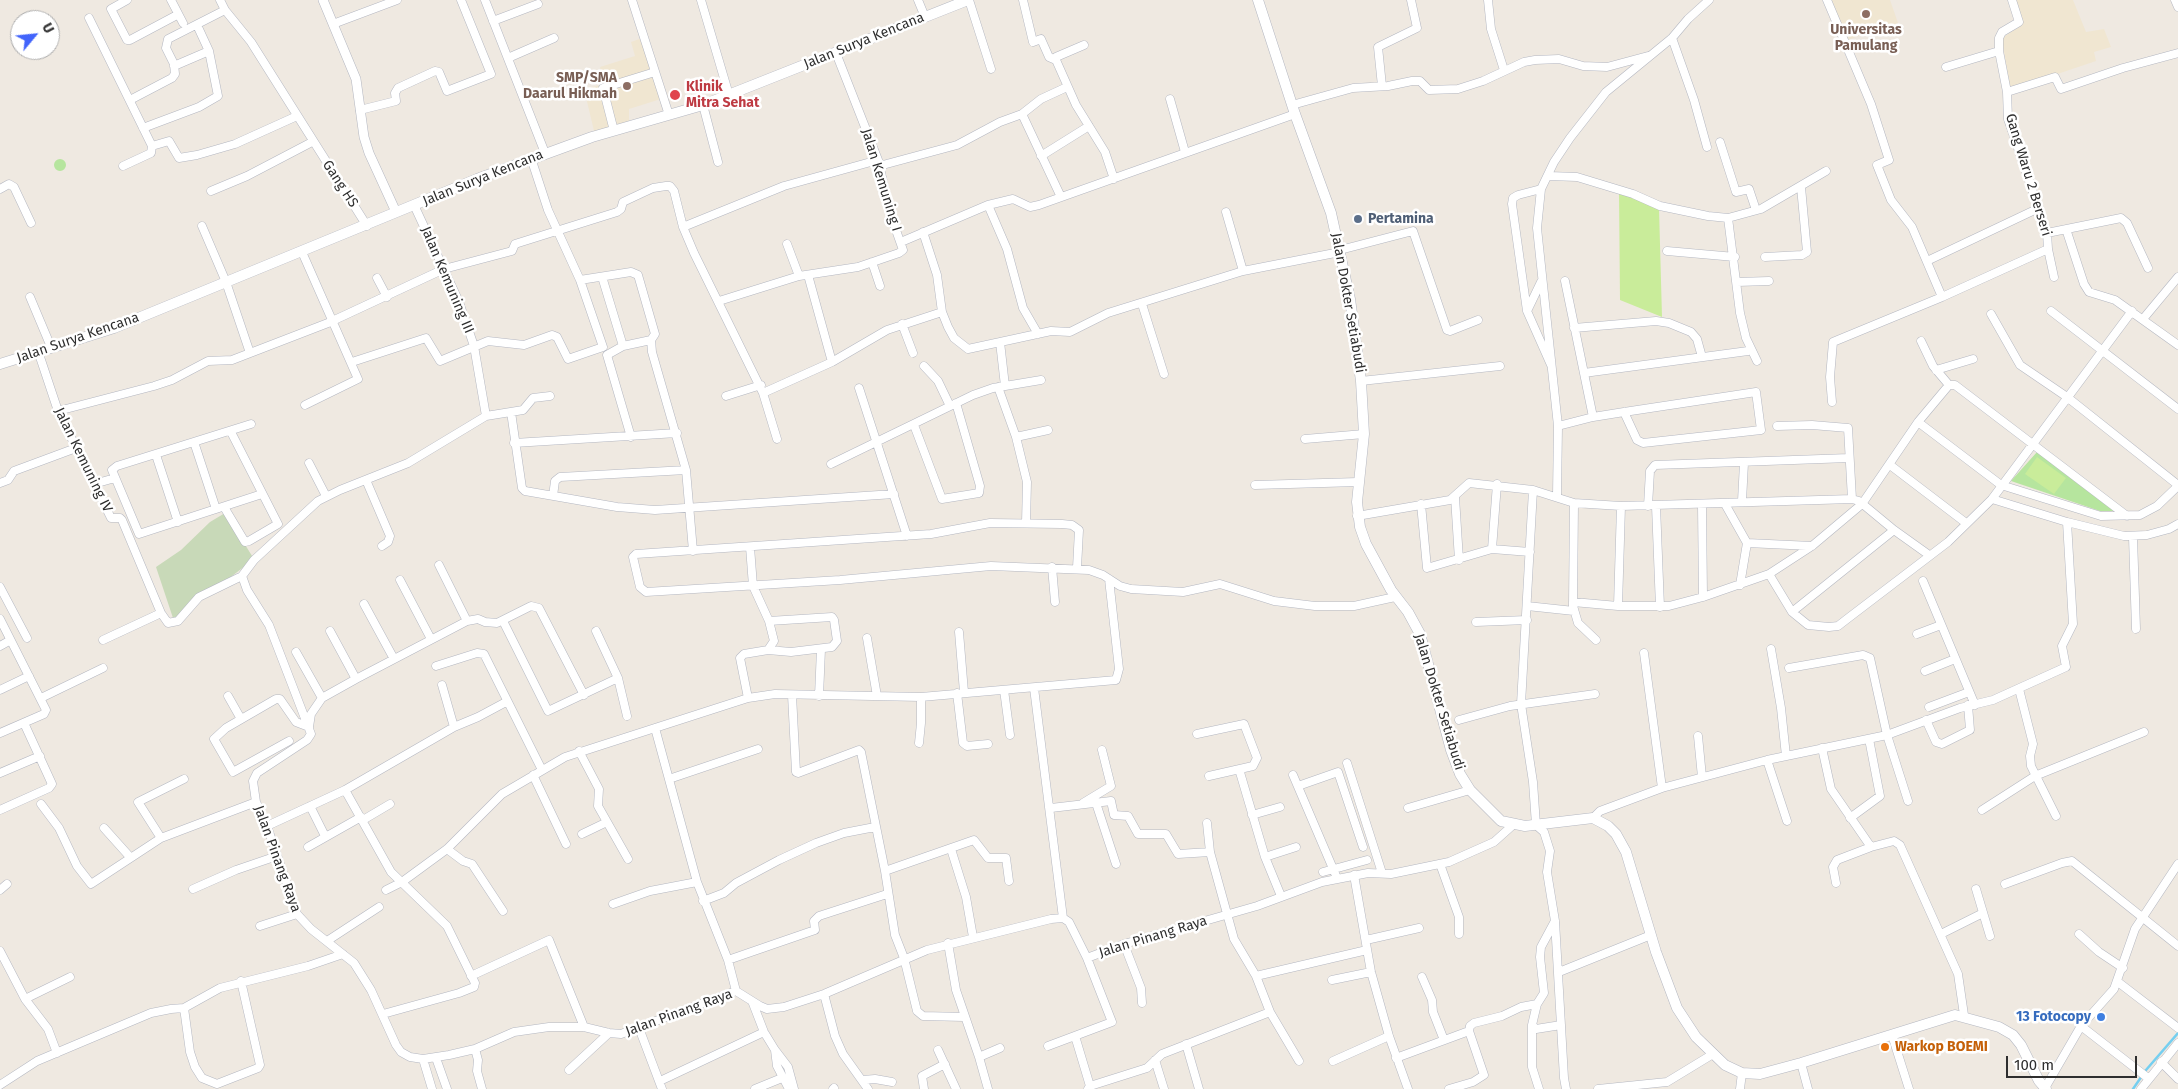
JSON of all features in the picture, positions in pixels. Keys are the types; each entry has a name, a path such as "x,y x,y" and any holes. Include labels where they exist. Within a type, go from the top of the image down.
{"main road":[{"name":"Jalan Dokter Setiabudi","path":"1258,0 1294,110 1331,213 1350,299 1361,381 1364,434 1358,482 1358,516 1366,544 1392,598 1408,612 1420,634 1451,750 1460,774 1470,790 1500,822 1513,825 1536,825 1593,818"},
{"name":"Jalan Surya Kencana","path":"0,364 114,328 531,158 703,105 964,1"},
{"path":"1593,818 1608,826 1620,841 1630,862 1651,935 1677,1008 1696,1037 1725,1065 1742,1073 1760,1074 1955,1015 1964,1015 1999,1027 2013,1035 2021,1045 2045,1089"}],"street":[{"path":"127,0 111,9 127,40 177,15"},
{"path":"171,0 182,23"},
{"name":"Gang HS","path":"220,0 225,10 251,42 312,142 342,184 367,226"},
{"path":"323,0 356,79 364,137 369,153 396,212"},
{"path":"333,24 397,0"},
{"path":"360,110 396,101 395,93 398,88 435,71 438,72 447,91 491,74 462,0"},
{"path":"485,0 545,153"},
{"path":"632,0 669,115"},
{"path":"701,0 729,95"},
{"path":"918,0 926,17"},
{"path":"1023,0 1033,42 1041,39 1049,58 1056,60"},
{"path":"1382,86 1378,47 1417,28 1410,0"},
{"path":"1488,0 1491,29 1504,70"},
{"path":"1557,496 1558,426 1553,369 1541,282 1537,228 1541,189 1554,162 1570,138 1606,92 1672,38 1708,0"},
{"path":"1827,0 1871,104 1890,160 1878,165 1891,200 1912,227 1942,297"},
{"path":"1946,67 1999,51 1999,35 2020,22 2012,0"},
{"path":"2175,0 2178,7"},
{"path":"964,1 991,69"},
{"path":"493,21 538,4"},
{"path":"130,100 172,78 175,74 174,66 166,48 166,40 225,10"},
{"path":"89,18 152,146 151,154 123,166"},
{"path":"143,128 217,98 218,90 209,50 197,24"},
{"path":"508,58 554,38"},
{"path":"1672,38 1694,100 1707,146"},
{"path":"1056,60 1056,58 1084,45"},
{"path":"174,66 209,50"},
{"name":"Gang Waru 2 Berseri","path":"1832,402 1830,377 1833,342 1942,297 2048,249 2047,233 2010,126 2007,92 1999,51"},
{"name":"Jalan Kemuning I","path":"836,53 878,163 891,216 903,248 902,252 872,262"},
{"path":"2007,92 2055,77 2061,90 2123,68 2178,53"},
{"path":"901,242 988,205 1012,199 1030,208 1061,198 1353,88 1418,81 1429,90 1458,89 1484,81 1524,62 1559,59 1583,66 1607,67 1652,55"},
{"path":"1056,60 1067,87 1088,126 1105,152 1114,179"},
{"path":"614,131 603,88 656,72"},
{"path":"683,227 784,186 957,146 1000,122 1022,114 1042,99 1067,87"},
{"path":"1170,99 1185,152"},
{"path":"703,105 718,162"},
{"path":"1022,114 1061,198"},
{"path":"152,146 169,141 179,158 197,155 234,144 297,116"},
{"path":"1041,156 1088,126"},
{"path":"212,191 247,176 312,142"},
{"path":"1720,142 1736,192 1749,189 1756,210"},
{"path":"352,362 426,338 440,361 493,340 524,345 554,335 568,359 602,349 603,344 580,280 556,232 531,158"},
{"path":"1548,176 1577,177 1633,194 1660,206 1708,216 1728,218 1756,210 1801,187 1826,171"},
{"path":"0,189 9,184 14,187 31,223"},
{"path":"58,411 154,386 208,361 232,360 332,321 444,269 512,251 515,244 617,212 621,209 623,202 653,188 670,186 674,191 683,227 713,292 720,301 762,389 777,439"},
{"path":"1765,257 1802,255 1807,252 1801,187"},
{"path":"1541,189 1513,198 1512,204 1527,311 1553,369"},
{"path":"1525,194 1530,200 1538,204"},
{"name":"Jalan Kemuning III","path":"414,205 459,302 474,346 486,416"},
{"path":"988,205 1006,249 1017,292 1038,334"},
{"path":"1927,261 2039,208"},
{"path":"1226,212 1243,271"},
{"path":"1728,218 1746,338 1757,361"},
{"path":"2047,233 2121,218 2127,223 2148,268"},
{"path":"202,226 226,282 250,353"},
{"path":"2066,229 2084,284 2089,292 2115,300 2178,345"},
{"path":"923,232 938,275 942,312 954,338 968,350 1051,331 1070,332 1108,313 1142,304 1243,271 1340,251 1413,231 1447,330 1450,332 1478,320"},
{"path":"787,244 798,276"},
{"path":"2048,249 2054,277"},
{"path":"1667,251 1735,257"},
{"path":"302,252 352,362 357,381 305,405"},
{"path":"720,301 798,276 858,267 872,262 880,286"},
{"path":"580,280 636,273 654,328 655,334 651,340 652,352 677,433 686,470 693,551"},
{"path":"808,275 832,362"},
{"path":"2144,319 2178,277"},
{"path":"378,278 387,297"},
{"path":"603,280 623,346"},
{"path":"1737,282 1769,280"},
{"path":"1565,281 1593,418"},
{"path":"1527,311 1541,282"},
{"path":"30,297 51,348"},
{"path":"1142,304 1164,374"},
{"path":"2050,311 2178,410"},
{"path":"1769,574 1792,612 1808,625 1818,627 1838,626 1948,542 1992,499 2000,485 2132,311"},
{"path":"726,396 762,389 832,362 875,336 902,324 942,312"},
{"path":"1918,422 2000,485 2101,516 2140,515 2157,506 2178,485 2067,397 2020,365 1991,314"},
{"path":"1574,328 1656,322 1670,323 1691,332 1697,339 1702,357"},
{"path":"902,324 913,353"},
{"path":"631,437 607,356 608,353 623,346 651,340"},
{"path":"1921,341 1936,370 1949,385 1955,385 2127,516"},
{"path":"1000,342 1002,387 1027,482 1026,523"},
{"name":"Jalan Kemuning IV","path":"38,351 58,411 111,518 120,518 122,520 161,613"},
{"path":"1584,373 1748,351"},
{"path":"1936,370 1973,359"},
{"path":"914,425 942,499 979,492 980,486 953,404 938,381 924,366"},
{"path":"1361,381 1500,366"},
{"path":"831,464 876,441 914,425 953,404 1002,387 1041,380"},
{"path":"1573,602 1660,607 1703,597 1769,574 1812,546 1862,504 1918,422 1949,385"},
{"path":"859,388 907,536"},
{"path":"1558,426 1624,412 1756,392 1761,430 1643,444 1637,440 1624,412"},
{"path":"103,640 161,613 168,623 178,621 200,597 242,576 254,560 318,501 326,496 414,460 486,416 526,408 533,398 550,396"},
{"path":"511,412 522,488 553,496 617,508 655,510 894,494"},
{"path":"251,424 231,432 115,467 112,470 139,534 262,494"},
{"path":"1777,426 1812,425 1848,428 1852,498"},
{"path":"1016,436 1048,430"},
{"path":"194,442 220,508 244,541 248,542 278,524 231,432"},
{"path":"514,443 677,433"},
{"path":"1304,439 1364,434"},
{"path":"0,483 8,480 14,471 76,448"},
{"path":"156,455 178,522"},
{"path":"1660,607 1650,471 1655,465 1849,458"},
{"path":"309,463 326,496"},
{"path":"1742,501 1744,463"},
{"path":"1890,465 1966,523"},
{"path":"553,496 554,481 560,477 686,470"},
{"path":"94,484 115,478"},
{"path":"366,480 390,536 388,542 382,546"},
{"path":"1254,485 1358,482"},
{"path":"1459,560 1455,497 1462,486 1469,483 1497,484 1533,490 1557,496 1574,503 1620,506 1702,505 1742,501 1852,498 1929,555"},
{"path":"1492,549 1497,484"},
{"path":"1533,490 1521,704 1533,782 1536,825 1544,832 1550,851 1547,872 1555,921 1566,1089"},
{"path":"1358,516 1455,497"},
{"path":"1992,499 2067,522 2133,537 2158,532 2178,524"},
{"path":"1574,503 1574,611 1582,628 1596,640"},
{"path":"1422,504 1427,568 1492,549 1530,552"},
{"path":"1725,504 1748,543 1740,585"},
{"path":"1702,505 1703,597"},
{"path":"1618,606 1620,506"},
{"path":"1593,818 1600,810 1662,788 1767,760 1887,734 2019,689 2066,668 2062,646 2073,624 2067,522"},
{"path":"1077,568 1078,528 1062,524 1026,523 973,524 931,534 907,536 750,548 636,554 633,558 640,587 646,592 754,586 991,566 1077,568 1097,572 1120,586 1164,591 1190,591 1220,584 1274,601 1315,606 1354,606 1392,598"},
{"path":"1792,612 1894,530"},
{"path":"2133,537 2136,629"},
{"path":"1748,543 1812,546"},
{"path":"750,548 754,586 769,621 774,641 768,650"},
{"path":"439,565 467,621"},
{"path":"1052,568 1055,602"},
{"path":"242,576 247,590 269,625 309,728"},
{"path":"386,890 402,882 447,850 502,794 542,770 579,751 748,698 762,694 921,697 1116,680 1119,669 1109,579"},
{"path":"400,580 431,639"},
{"path":"1923,581 1969,692 1972,705 1970,730 1942,744 1936,742 1926,720"},
{"path":"0,587 27,638"},
{"path":"364,604 394,659"},
{"path":"309,728 311,714 322,698 356,679 467,621 475,618 491,623 503,621 531,606 539,608 584,695"},
{"path":"1527,606 1574,611"},
{"path":"748,698 740,658 744,654 768,650 791,652 821,649 836,644 832,617 769,621"},
{"path":"0,619 9,641 41,698 46,712 0,733"},
{"path":"1476,622 1526,620"},
{"path":"503,621 548,711 618,678"},
{"path":"1917,634 1941,625"},
{"path":"330,631 356,679"},
{"path":"596,631 618,678 627,716"},
{"path":"960,632 960,693 963,743 967,746 988,744"},
{"path":"867,638 878,696"},
{"path":"0,646 9,641"},
{"path":"819,696 821,649"},
{"path":"1772,649 1786,756"},
{"path":"296,652 322,698"},
{"path":"436,666 477,653 484,654 506,702 542,770"},
{"path":"1644,653 1662,788"},
{"path":"1789,668 1867,656 1870,658 1887,734 1908,801"},
{"path":"1925,671 1955,659"},
{"path":"41,698 103,668"},
{"path":"0,690 30,676"},
{"path":"442,685 454,727"},
{"path":"1034,688 1051,808 1063,918"},
{"path":"2019,689 2033,744 2030,760 2034,776 2056,816"},
{"path":"1004,690 1010,735"},
{"path":"1929,707 1969,692"},
{"path":"1459,720 1521,704 1595,694"},
{"path":"792,695 796,772 860,751 885,871 887,894 895,935 904,958 919,1014 964,1017"},
{"path":"228,696 241,719"},
{"path":"918,743 921,723 921,697"},
{"path":"289,741 233,772 214,739 226,728 272,700 278,699 296,722 309,728"},
{"path":"268,826 345,790 454,727 506,702"},
{"path":"0,810 50,787 52,784 24,723"},
{"path":"1197,734 1241,724 1246,726 1257,758 1252,766 1208,776"},
{"name":"Jalan Pinang Raya","path":"309,728 311,734 309,738 257,772 253,781 256,802 268,826 297,914 311,929 344,954 362,972 401,1052 423,1059 475,1049 514,1032 549,1027 584,1027 609,1034 621,1034 736,991 767,1009 784,1007 824,994 904,958 948,944 1063,918 1075,931 1087,958 1124,944 1226,915 1337,878 1354,875 1391,874 1440,864 1494,842 1513,825"},
{"path":"655,728 703,902 728,960 736,991"},
{"path":"1982,810 2034,776 2144,732"},
{"path":"1698,736 1702,777"},
{"path":"1850,818 1880,796 1869,739"},
{"path":"1822,748 1831,789 1871,847"},
{"path":"669,779 758,749"},
{"path":"1079,805 1111,786 1102,750"},
{"path":"579,751 599,789 598,806 628,859"},
{"path":"0,773 40,756"},
{"path":"1767,760 1787,821"},
{"path":"1347,763 1382,873"},
{"path":"1239,769 1252,815 1281,896"},
{"path":"1298,786 1338,772 1363,847"},
{"path":"533,775 566,844"},
{"path":"1293,775 1337,878"},
{"path":"161,838 138,802 184,779"},
{"path":"345,790 391,872 447,926 475,985 466,990 383,1014"},
{"path":"1408,808 1470,790"},
{"path":"1051,808 1111,801 1114,815 1128,816 1138,834 1166,834 1178,854 1210,852"},
{"path":"41,804 59,828 77,866 91,884 161,838 256,802"},
{"path":"1096,803 1116,864"},
{"path":"308,847 325,836 390,804"},
{"path":"310,806 325,836"},
{"path":"1252,815 1280,807"},
{"path":"582,834 607,822"},
{"path":"1207,823 1210,852 1226,915 1234,938 1256,976 1270,1012 1299,1061"},
{"path":"703,902 724,894 736,883 810,846 844,833 875,827"},
{"path":"104,828 130,857"},
{"path":"885,871 974,840 988,858 1006,858 1009,881"},
{"path":"1836,883 1834,863 1871,847 1894,842 1900,845 1942,934 1960,980 1964,1015"},
{"path":"1266,857 1296,847"},
{"path":"951,849 961,878 973,938"},
{"path":"447,850 463,861 472,864 503,911"},
{"path":"193,889 236,870 277,856"},
{"path":"1323,872 1367,860"},
{"path":"2005,884 2072,861 2178,946"},
{"path":"1440,864 1459,917 1459,934"},
{"path":"2045,1089 2081,1026 2118,982 2135,929 2178,864"},
{"path":"1354,875 1371,972 1389,1036 1408,1089"},
{"path":"613,904 650,891 697,882"},
{"path":"0,890 8,884"},
{"path":"1976,889 1990,936"},
{"path":"728,960 814,930 814,921 819,916 887,894"},
{"path":"327,941 379,907"},
{"path":"1942,934 1983,913"},
{"path":"260,926 297,914"},
{"path":"1539,1089 1532,1067 1532,1025 1537,1004 1544,993 1540,957 1542,947 1555,921"},
{"path":"1366,940 1419,928"},
{"path":"2079,934 2099,952 2123,968"},
{"path":"1559,972 1651,935"},
{"path":"472,976 549,940 584,1027"},
{"path":"948,944 956,990 988,1089"},
{"path":"1124,944 1141,988 1142,1003"},
{"path":"1256,976 1367,950"},
{"path":"0,951 25,999 48,1029 57,1052"},
{"path":"0,1085 37,1061 151,1014 184,1008 212,991 241,981 308,966 344,954"},
{"path":"1048,1046 1112,1022 1087,958"},
{"path":"1332,980 1371,972"},
{"path":"25,999 70,977"},
{"path":"1422,977 1444,1040"},
{"path":"184,1008 190,1052 194,1067 202,1078 217,1084 258,1068 260,1065 241,981"},
{"path":"2118,982 2176,1027"},
{"path":"824,994 835,1036 843,1054 868,1089"},
{"path":"752,1001 764,1032 788,1066 794,1089"},
{"path":"1396,1058 1469,1031 1474,1023 1537,1004"},
{"path":"1075,1036 1089,1088 1146,1068 1162,1054 1270,1012"},
{"path":"1532,1025 1536,1029 1562,1025"},
{"path":"2081,1026 2145,1076"},
{"path":"639,1028 661,1085 764,1032"},
{"path":"1449,1089 1474,1085 1482,1078 1484,1070 1469,1031"},
{"path":"569,1070 609,1034"},
{"path":"1892,1035 1908,1089"},
{"path":"1333,1061 1389,1036"},
{"path":"2141,1089 2145,1076 2178,1043"},
{"path":"1186,1044 1199,1089"},
{"path":"979,1057 996,1052 1000,1048"},
{"path":"475,1049 482,1089"},
{"path":"775,1050 782,1078 789,1089"},
{"path":"938,1050 956,1089"},
{"path":"1598,1089 1667,1082 1713,1054"},
{"path":"436,1058 447,1089"},
{"path":"423,1059 432,1089"},
{"path":"1155,1060 1164,1089"},
{"path":"2161,1062 2178,1080"},
{"path":"1801,1063 1808,1089"},
{"path":"924,1089 922,1076 945,1064"},
{"path":"1740,1089 1742,1073"},
{"path":"755,1089 782,1078"},
{"path":"863,1080 875,1079 892,1082"}],"shaded area":[{"name":"Universitas Pamulang","path":"1832,0 1890,0 1898,23 1847,40"},
{"path":"2015,0 2073,0 2086,32 2104,29 2111,47 2094,52 2096,61 2010,90 2002,38 2023,24"},
{"name":"SMP/SMA Daarul Hikmah","path":"645,37 664,98 629,109 629,125 595,135 584,89 604,84 600,67 635,56 631,42"}],"green space":[{"path":"58,159 62,159 66,165 62,171 58,171 54,167 54,163"},
{"path":"1619,191 1659,208 1662,317 1620,300"},
{"path":"2037,452 2118,511 2100,511 2011,481"},
{"path":"2037,457 2066,478 2054,494 2025,474"},
{"path":"225,513 254,559 174,621 156,567 181,550 210,522"}],"waterway":[{"path":"2133,1089 2146,1070 2178,1033"}],"place":[{"name":"Universitas Pamulang","path":"1866,14"},
{"name":"SMP/SMA Daarul Hikmah","path":"627,86"},
{"name":"Klinik Mitra Sehat","path":"675,95"},
{"name":"Pertamina","path":"1358,219"},
{"name":"13 Fotocopy","path":"2101,1017"},
{"name":"Warkop BOEMI","path":"1885,1047"}]}
